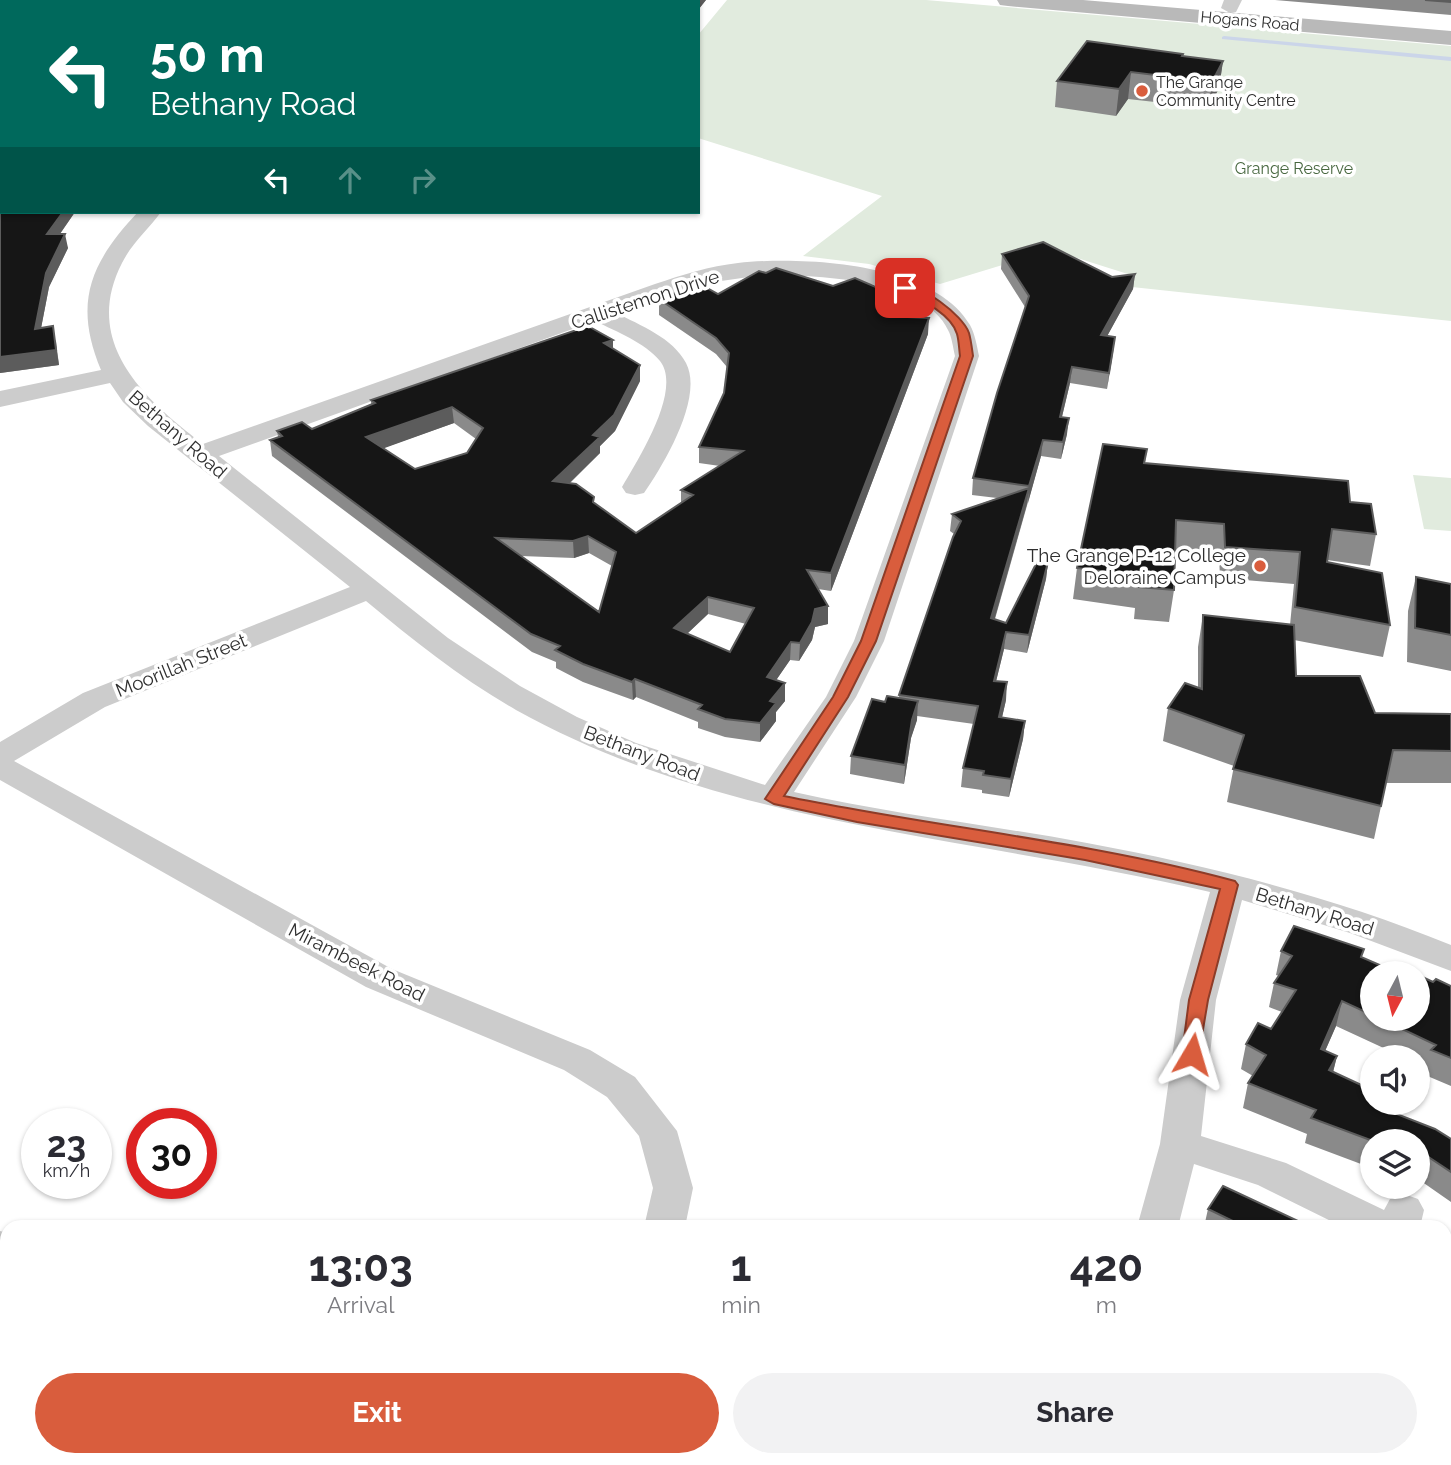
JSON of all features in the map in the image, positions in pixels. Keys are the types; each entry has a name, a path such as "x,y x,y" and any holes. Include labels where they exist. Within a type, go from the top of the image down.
{"street":[{"name":"Hogans Road","path":"1007,0 1229,9 1451,27"},
{"name":"Hogans Road","path":"1229,9 1451,38"},
{"name":"Bethany Road","path":"148,214 117,250 99,289 96,311 98,332 104,353 115,375 142,408 467,666 556,719 666,766 774,799 857,817 1085,854 1229,885 1369,926 1451,959"},
{"name":"Callistemon Drive","path":"199,454 715,274 765,268 807,268 861,274 905,288 943,308 963,332 967,356 869,641 841,697 774,799"},
{"path":"597,313 660,349 673,361 679,372 680,385 675,405 635,487"},
{"path":"0,399 115,375"},
{"name":"Moorillah Street","path":"0,756 94,700 370,589"},
{"name":"Mirambeek Road","path":"0,767 379,978 577,1060 621,1087 657,1131 673,1188 666,1220"},
{"path":"1159,1220 1180,1144 1198,1000 1229,885"},
{"path":"1180,1144 1272,1174 1392,1220"}],"green space":[{"name":"Grange Reserve","path":"727,0 926,0 1451,46 1451,321 1132,287 1134,276 1052,250 940,284 869,264 803,256 882,196 700,139 700,33"},
{"path":"1413,475 1451,478 1451,531 1424,529"}],"building":[{"path":"1087,41 1223,61 1212,82 1131,72 1119,89 1057,81"},
{"path":"0,214 62,214 47,234 65,234 46,273 35,329 53,326 56,350 0,357"},
{"path":"1043,242 1112,277 1135,274 1101,335 1115,337 1109,373 1072,367 1060,417 1069,418 1063,442 1043,440 1029,486 973,478 1029,296 1002,254"},
{"path":"776,268 833,286 855,278 899,297 908,317 929,318 831,573 807,570 828,606 815,609 812,622 800,643 791,642 767,677 785,683 770,701 776,703 760,723 725,719 698,709 702,705 635,679 632,682 583,664 555,650 560,646 531,634 270,440 282,436 277,431 302,422 312,429 375,403 371,400 588,326 613,340 604,343 640,365 614,415 593,435 600,437 553,481 576,484 594,497 593,502 636,533 693,495 681,490 743,451 699,447 724,393 729,353 716,338 659,299 700,284 718,294 759,271 766,273","holes":["452,407 483,428 467,453 415,469 366,437","588,536 616,552 599,612 496,538 573,541","708,597 754,608 730,652 674,628"]},
{"path":"1103,444 1147,449 1144,463 1348,481 1350,502 1371,504 1376,534 1332,529 1327,562 1382,573 1390,625 1295,607 1300,552 1225,547 1224,524 1176,520 1174,590 1139,587 1139,576 1077,568"},
{"path":"1029,488 991,618 1006,623 1039,558 1048,562 1029,635 1006,632 994,681 1007,682 999,717 1025,721 1011,779 983,775 984,771 963,768 978,706 899,695 953,537 961,521 952,514"},
{"path":"1416,577 1451,584 1451,635 1415,628"},
{"path":"1203,615 1294,625 1296,676 1360,676 1375,713 1451,714 1451,751 1393,750 1381,806 1233,769 1244,735 1168,708 1185,683 1202,689"},
{"path":"887,696 918,701 905,765 851,756 872,699 885,702"},
{"path":"1294,926 1364,949 1361,957 1370,961 1360,961 1360,1009 1342,1001 1321,1049 1337,1056 1329,1070 1360,1084 1360,1115 1399,1115 1435,1129 1451,1139 1451,1172 1430,1158 1430,1129 1360,1129 1360,1136 1311,1118 1316,1110 1248,1083 1266,1055 1246,1044 1258,1023 1271,1029 1296,990 1274,983 1292,956 1281,951"},
{"path":"1436,979 1451,986 1451,1058 1431,1050 1436,1045 1406,1031 1430,1031 1430,981 1433,982"},
{"path":"1223,1186 1296,1220 1231,1220 1208,1209"}],"waterway":[{"path":"1224,38 1451,59"}],"place":[{"name":"The Grange Community Centre","path":"1142,91"},
{"name":"The Grange P-12 College Deloraine Campus","path":"1260,566"}],"route":[{"path":"905,288 943,308 954,319 963,332 967,356 869,641 841,697 774,799 857,817 1085,854 1229,885 1198,1000 1192,1054"}]}
